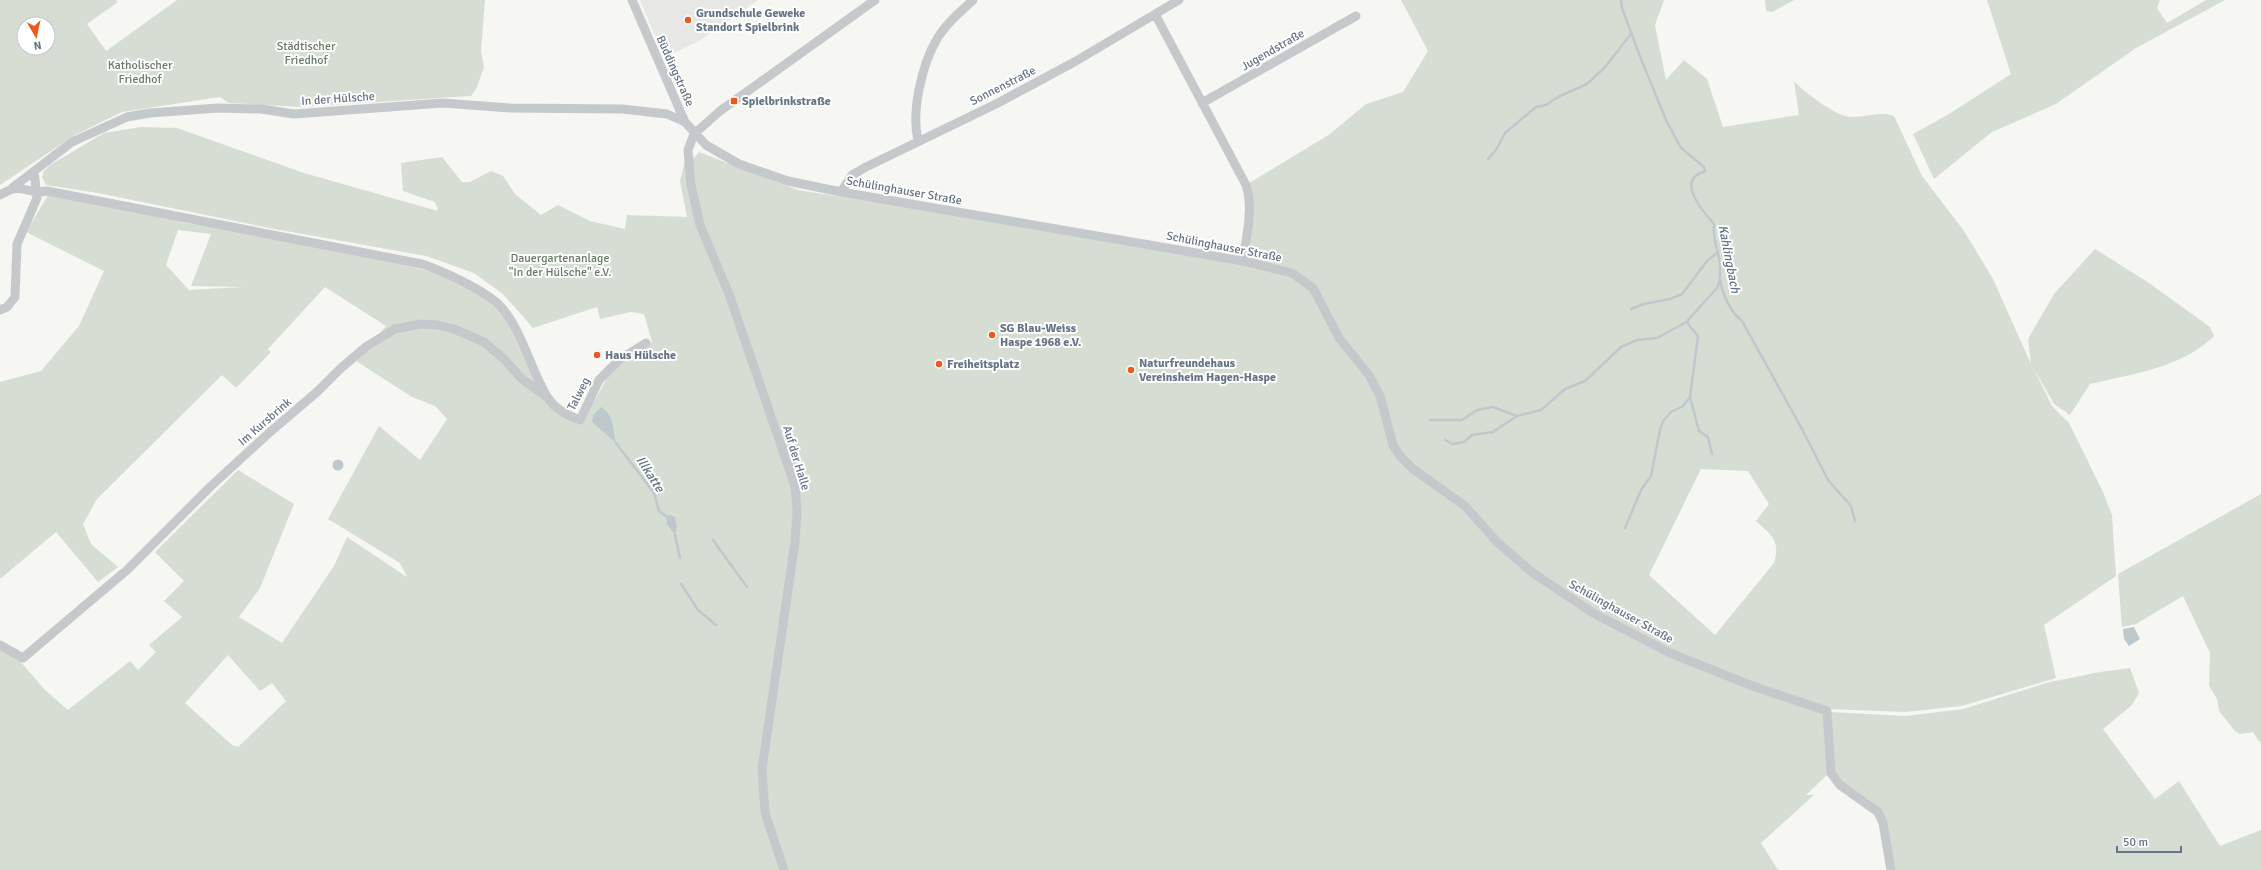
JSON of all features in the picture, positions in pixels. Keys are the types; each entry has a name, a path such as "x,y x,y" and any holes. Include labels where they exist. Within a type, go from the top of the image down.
{"street":[{"name":"Büddingstraße","path":"632,0 685,122 694,134 706,145"},
{"path":"694,134 720,111 875,0"},
{"path":"918,140 915,130 920,85 927,62 937,39 953,19 973,0"},
{"name":"Sonnenstraße","path":"841,192 852,175 918,140 998,103 1076,61 1179,0"},
{"path":"1155,14 1239,171 1250,197 1243,261"},
{"name":"Jugendstraße","path":"1202,104 1356,16"},
{"name":"In der Hülsche","path":"0,195 12,188 72,142 127,117 150,113 218,108 261,109 294,114 443,103 518,109 622,110 668,114 685,122"},
{"name":"Auf der Halle","path":"694,134 688,150 691,185 700,225 729,294 795,486 797,511 795,542 762,769 765,813 784,870"},
{"name":"Schülinghauser Straße","path":"706,145 739,164 788,181 841,192 1243,261 1292,273 1313,288 1339,338 1369,375 1380,396 1393,445 1400,456 1413,469 1465,506 1497,542 1533,573 1593,613 1670,653 1750,685 1827,711 1831,773 1840,785 1878,812 1883,823 1891,870"},
{"path":"0,310 7,307 15,297 17,244 37,198 34,171"},
{"path":"12,188 22,188 36,194 47,192 199,222 241,227 422,264 442,270 501,306 521,340 549,400"},
{"name":"Im Kursbrink","path":"0,645 23,658 127,570 210,487 270,432 317,392 341,368 367,346 395,329 422,324 438,325 454,329 484,342 504,359 522,379 549,400"},
{"name":"Talweg","path":"549,400 567,415 580,420 599,380 620,359 646,343"}],"shaded area":[{"name":"Grundschule Geweke Standort Spielbrink","path":"640,0 758,0 699,41 664,58"},
{"path":"601,407 609,415 613,423 616,443 592,422 594,414"},
{"path":"336,460 340,460 342,461 342,469 336,470 333,467 333,463"},
{"path":"670,515 675,517 677,527 675,535 667,524 666,516"},
{"path":"2134,627 2140,639 2129,646 2124,639 2123,629"}],"green space":[{"name":"Städtischer Friedhof","path":"0,0 116,0 118,2 87,24 106,51 177,0 485,0 481,52 484,67 477,87 471,96 299,107 229,103 220,97 122,112 75,135 0,185"},
{"name":"Dauergartenanlage \"In der Hülsche\" e.V.","path":"1401,0 1664,0 1655,25 1666,80 1684,60 1707,79 1723,127 1799,115 1794,81 1804,91 1839,114 1851,117 1875,114 1888,114 1894,116 1922,176 1964,231 1993,279 2031,364 2028,339 2054,294 2095,249 2149,283 2210,327 2214,336 2187,356 2172,363 2139,373 2090,384 2070,415 2054,404 2033,367 2052,406 2069,423 2103,492 2112,515 2116,576 2044,625 2056,678 1962,706 1905,712 1829,709 1830,772 1806,795 1814,795 1761,843 1778,870 0,870 0,649 20,661 45,690 68,710 130,661 138,670 156,652 149,645 182,617 164,601 184,581 155,552 238,470 294,504 260,588 239,617 282,643 334,566 347,537 407,577 400,563 328,519 379,426 420,460 447,419 435,406 412,397 356,361 386,326 325,287 268,349 271,352 236,388 222,375 97,499 83,524 91,544 118,567 98,582 56,532 0,579 0,382 41,371 79,326 104,271 26,232 48,195 91,199 185,223 283,238 443,274 501,308 544,399 570,420 595,400 607,378 620,364 652,342 644,314 631,312 600,319 597,307 533,328 503,294 474,273 426,256 269,228 98,193 46,185 42,177 44,171 50,165 104,133 141,127 177,128 304,173 438,211 435,202 403,191 401,163 442,157 462,182 470,182 491,171 503,176 515,194 541,215 558,205 590,221 625,229 627,215 687,217 680,181 685,160 693,159 699,152 798,190 1243,261 1246,185 1330,134 1366,104 1403,92 1428,51","holes":["178,230 211,234 191,286 243,287 189,290 166,265","1701,469 1748,471 1769,504 1756,521 1770,534 1773,539 1775,543 1776,555 1774,563 1715,635 1649,575","228,655 260,691 272,683 286,701 238,747 232,745 185,703"]},
{"path":"1765,0 1794,0 1772,12 1766,11"},
{"path":"1987,0 2160,0 2157,8 2167,23 2206,0 2225,0 2136,48 2056,104 1992,132 1934,179 1913,134 1949,114 2011,74"},
{"path":"2261,494 2261,744 2253,732 2240,734 2235,731 2219,711 2217,699 2209,686 2210,653 2183,596 2136,624 2122,627 2118,574"},
{"path":"2130,668 2139,693 2132,705 2103,729 2155,799 2179,781 2220,846 2261,830 2261,870 1894,870 1885,823 1833,772 1830,712 1906,716 1963,709 2050,682 2100,672"}],"waterway":[{"name":"Kahlingbach","path":"1621,0 1622,8 1639,54 1666,120 1681,148 1704,167 1705,171 1698,174 1693,180 1691,186 1696,200 1714,224 1714,239 1719,258 1720,279 1727,302 1734,313 1742,321 1802,429 1828,480 1851,506 1855,521"},
{"path":"1488,159 1496,150 1505,133 1536,107 1546,105 1558,97 1587,84 1605,67 1631,34"},
{"path":"1631,309 1644,304 1670,299 1682,294 1707,261 1718,252"},
{"path":"1625,528 1641,490 1651,476 1663,421 1671,412 1683,406 1690,397 1698,336 1688,324 1688,320 1717,288 1720,280"},
{"path":"1445,440 1452,444 1464,442 1472,435 1493,432 1517,416 1541,410 1565,389 1585,381 1621,347 1637,340 1657,338 1688,321"},
{"path":"1690,397 1699,431 1708,437 1712,454"},
{"path":"1430,420 1462,420 1477,410 1493,407 1517,416"},
{"name":"Illkatte","path":"616,443 654,493 659,511 666,516"},
{"path":"675,535 680,558"},
{"path":"713,540 747,587"},
{"path":"681,584 698,610 716,625"}],"place":[{"name":"Grundschule Geweke Standort Spielbrink","path":"688,20"},
{"name":"Spielbrinkstraße","path":"734,101"},
{"name":"SG Blau-Weiss Haspe 1968 e.V.","path":"992,335"},
{"name":"Haus Hülsche","path":"597,355"},
{"name":"Freiheitsplatz","path":"939,364"},
{"name":"Naturfreundehaus Vereinsheim Hagen-Haspe","path":"1131,370"}],"park label":[{"name":"Katholischer Friedhof","path":"140,72"}]}
